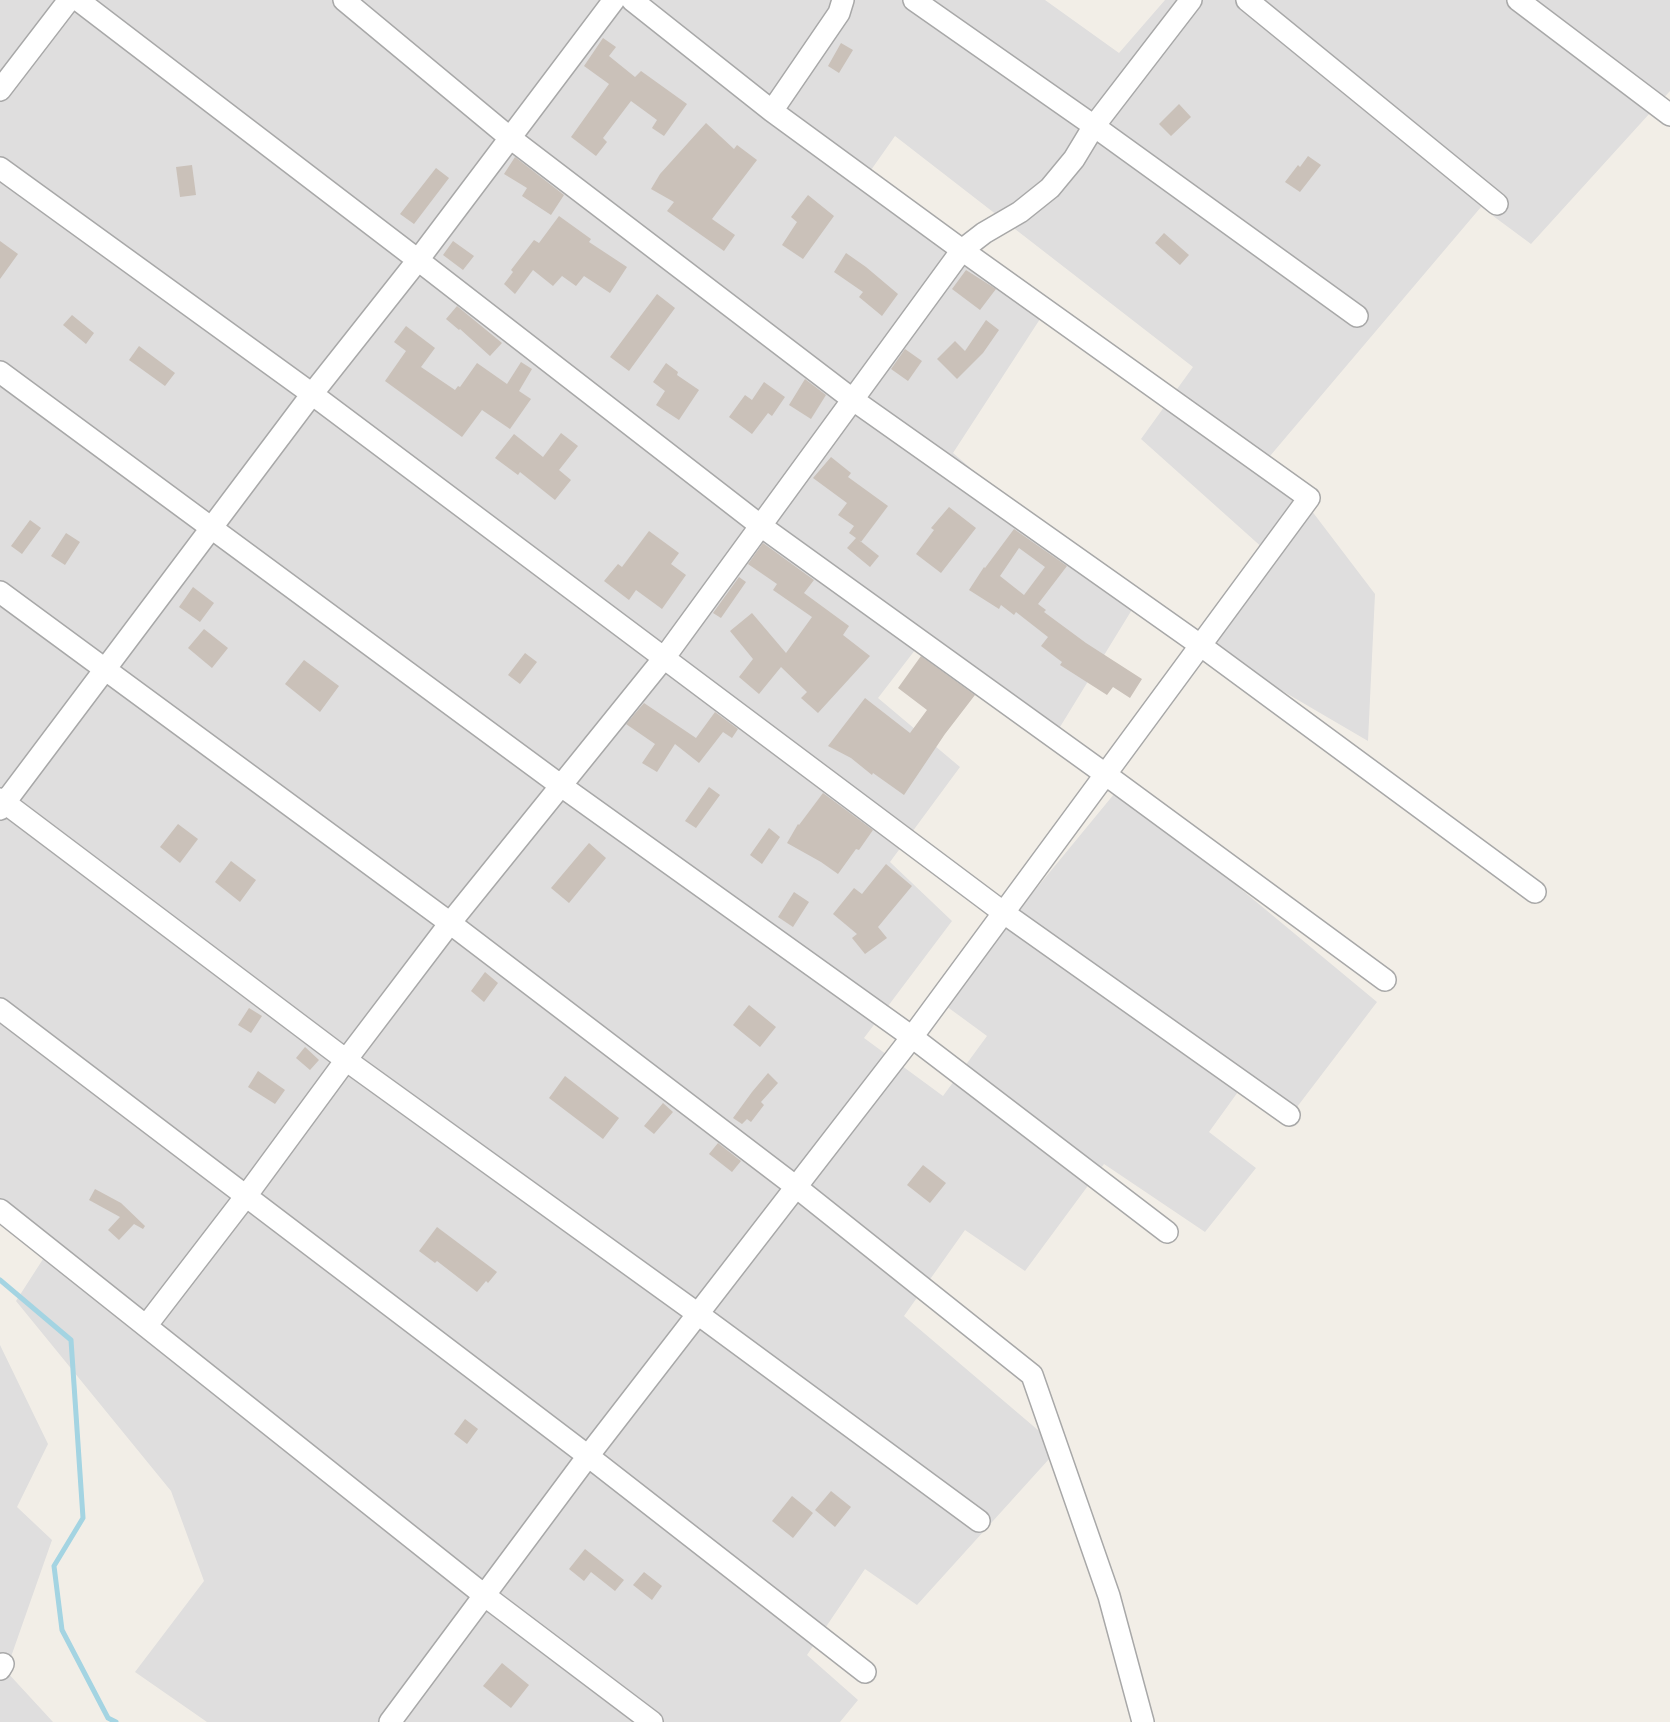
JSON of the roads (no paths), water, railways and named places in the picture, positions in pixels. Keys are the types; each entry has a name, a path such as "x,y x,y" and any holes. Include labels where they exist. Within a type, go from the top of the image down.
{"street":[{"path":"0,90 69,0"},
{"path":"78,0 761,526 1105,774 1385,980"},
{"path":"344,0 509,137 852,399 1200,646 1535,892"},
{"path":"614,0 418,260 312,394 2,803 346,1060 698,1314 979,1521"},
{"path":"390,1722 588,1456 912,1037 1309,498 962,250 772,111 632,0"},
{"path":"772,111 839,13 842,0"},
{"path":"914,0 1094,126 1357,316"},
{"path":"146,1326 246,1196 450,923 664,658 962,250 984,233 1020,212 1050,188 1074,159 1094,126 1191,0"},
{"path":"1247,0 1497,204"},
{"path":"1518,0 1670,114"},
{"path":"0,168 312,394 1004,913 1289,1115"},
{"path":"0,372 560,786 912,1037 1167,1232"},
{"path":"0,592 450,923 795,1186 1032,1375 1109,1596 1143,1722"},
{"path":"0,1009 588,1456 865,1672"},
{"path":"0,1210 484,1595 652,1722"}],"waterway":[{"path":"0,1280 71,1340 83,1518 54,1566 62,1630 108,1718 116,1722"}]}
